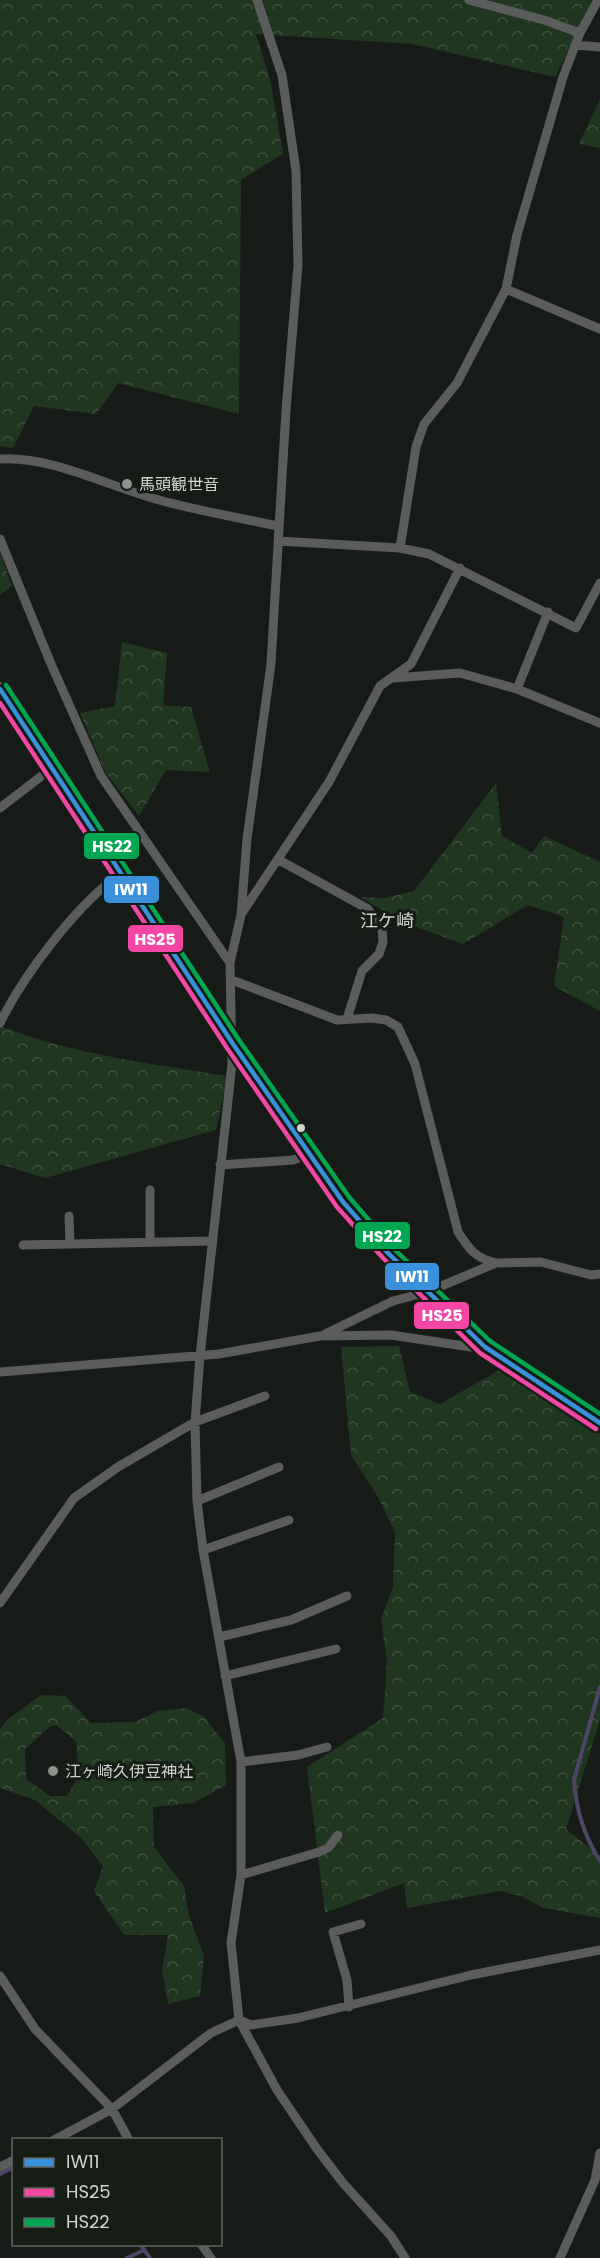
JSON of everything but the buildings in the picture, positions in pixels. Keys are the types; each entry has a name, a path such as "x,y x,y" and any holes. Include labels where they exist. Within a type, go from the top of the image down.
{"main road":[{"path":"0,689 233,1044 308,1155 361,1224 485,1347 600,1423"}],"street":[{"path":"257,0 282,75 297,192 298,265 278,526 271,664 247,839 241,915 230,963 233,1044 200,1356 195,1422 197,1501 203,1550 241,1762 241,1875 231,1943 239,2020 277,2090 317,2149 343,2183 391,2236 405,2258"},
{"path":"470,0 544,20 580,33"},
{"path":"400,548 416,447 424,424 457,383 506,289 517,235 563,77 580,33 598,0"},
{"path":"575,45 600,47"},
{"path":"506,289 600,329"},
{"path":"0,459 26,459 65,468 163,502 278,526"},
{"path":"0,539 51,664 101,776 230,963"},
{"path":"278,541 400,548 429,554 576,628 600,583"},
{"path":"241,915 328,782 380,686 411,664 460,568"},
{"path":"517,689 548,612"},
{"path":"393,678 460,674 517,689 600,723"},
{"path":"0,808 52,768"},
{"path":"279,860 368,909 382,929 383,942 378,954 362,971 347,1019"},
{"path":"0,1023 16,992 69,924 100,889 122,873"},
{"path":"232,980 337,1020 386,1020 398,1027 415,1064 458,1232 468,1249 479,1259 496,1263 541,1262 591,1275 600,1274"},
{"path":"220,1165 293,1160 308,1155"},
{"path":"150,1190 150,1241"},
{"path":"69,1216 70,1244"},
{"path":"23,1245 211,1241"},
{"path":"320,1336 393,1301 427,1292 496,1263"},
{"path":"0,1372 200,1356 320,1336 391,1335 485,1347"},
{"path":"0,1603 74,1498 118,1467 195,1422 265,1396"},
{"path":"197,1501 279,1467"},
{"path":"203,1550 289,1520"},
{"path":"219,1637 291,1620 347,1596"},
{"path":"225,1676 336,1649"},
{"path":"241,1762 298,1755 327,1747"},
{"path":"241,1875 319,1852 328,1848 338,1835"},
{"path":"349,2007 347,1980 333,1932 362,1924"},
{"path":"56,2138 112,2109 211,2033 239,2020 251,2025 349,2007 471,1976 600,1950"},
{"path":"0,1976 35,2029 112,2109 128,2138"},
{"path":"560,2258 595,2180 600,2153"}],"green space":[{"path":"0,0 594,0 555,77 412,44 256,34 270,79 283,154 241,180 239,414 118,383 96,414 34,406 13,448 0,446"},
{"path":"600,99 600,148 579,144"},
{"path":"0,552 12,586 0,595"},
{"path":"122,642 167,653 163,705 191,707 210,772 166,770 139,816 105,772 80,713 115,706"},
{"path":"496,783 502,836 532,853 544,836 600,862 600,1011 554,986 564,917 528,905 463,944 403,922 360,897 385,898 414,891"},
{"path":"0,1026 83,1051 228,1076 216,1130 45,1178 0,1164"},
{"path":"399,1346 410,1392 440,1404 501,1369 600,1434 600,1720 566,1829 600,1856 600,1918 544,1908 521,1896 500,1891 407,1908 404,1883 325,1913 307,1767 383,1718 387,1662 381,1619 393,1587 395,1532 378,1497 351,1455 341,1347"},
{"path":"41,1695 65,1696 91,1723 135,1722 158,1711 186,1708 204,1717 225,1743 226,1785 194,1803 153,1807 154,1847 184,1886 189,1916 204,1956 200,1996 168,2004 162,1970 168,1935 124,1935 94,1891 103,1866 81,1838 35,1800 0,1788 0,1729 7,1720","holes":["56,1725 76,1741 79,1776 67,1796 50,1796 26,1779 25,1749 48,1728"]}],"waterway":[{"path":"600,1687 574,1780 582,1822 589,1842 600,1861"},
{"path":"0,2174 12,2168"},
{"path":"141,2246 150,2258"},
{"path":"127,2258 144,2250"}],"transit line":[{"name":"HS22","path":"6,685 239,1040 349,1197 393,1248 490,1341 600,1414"},
{"name":"IW11","path":"0,689 233,1044 343,1202 388,1253 485,1347 600,1423"},
{"name":"HS25","path":"0,703 227,1048 337,1207 383,1258 480,1353 596,1429"}],"place":[{"name":"馬頭観世音","path":"127,484"},
{"name":"江ヶ崎久伊豆神社","path":"53,1771"}],"district":[{"name":"江ケ崎","path":"387,920"}]}
